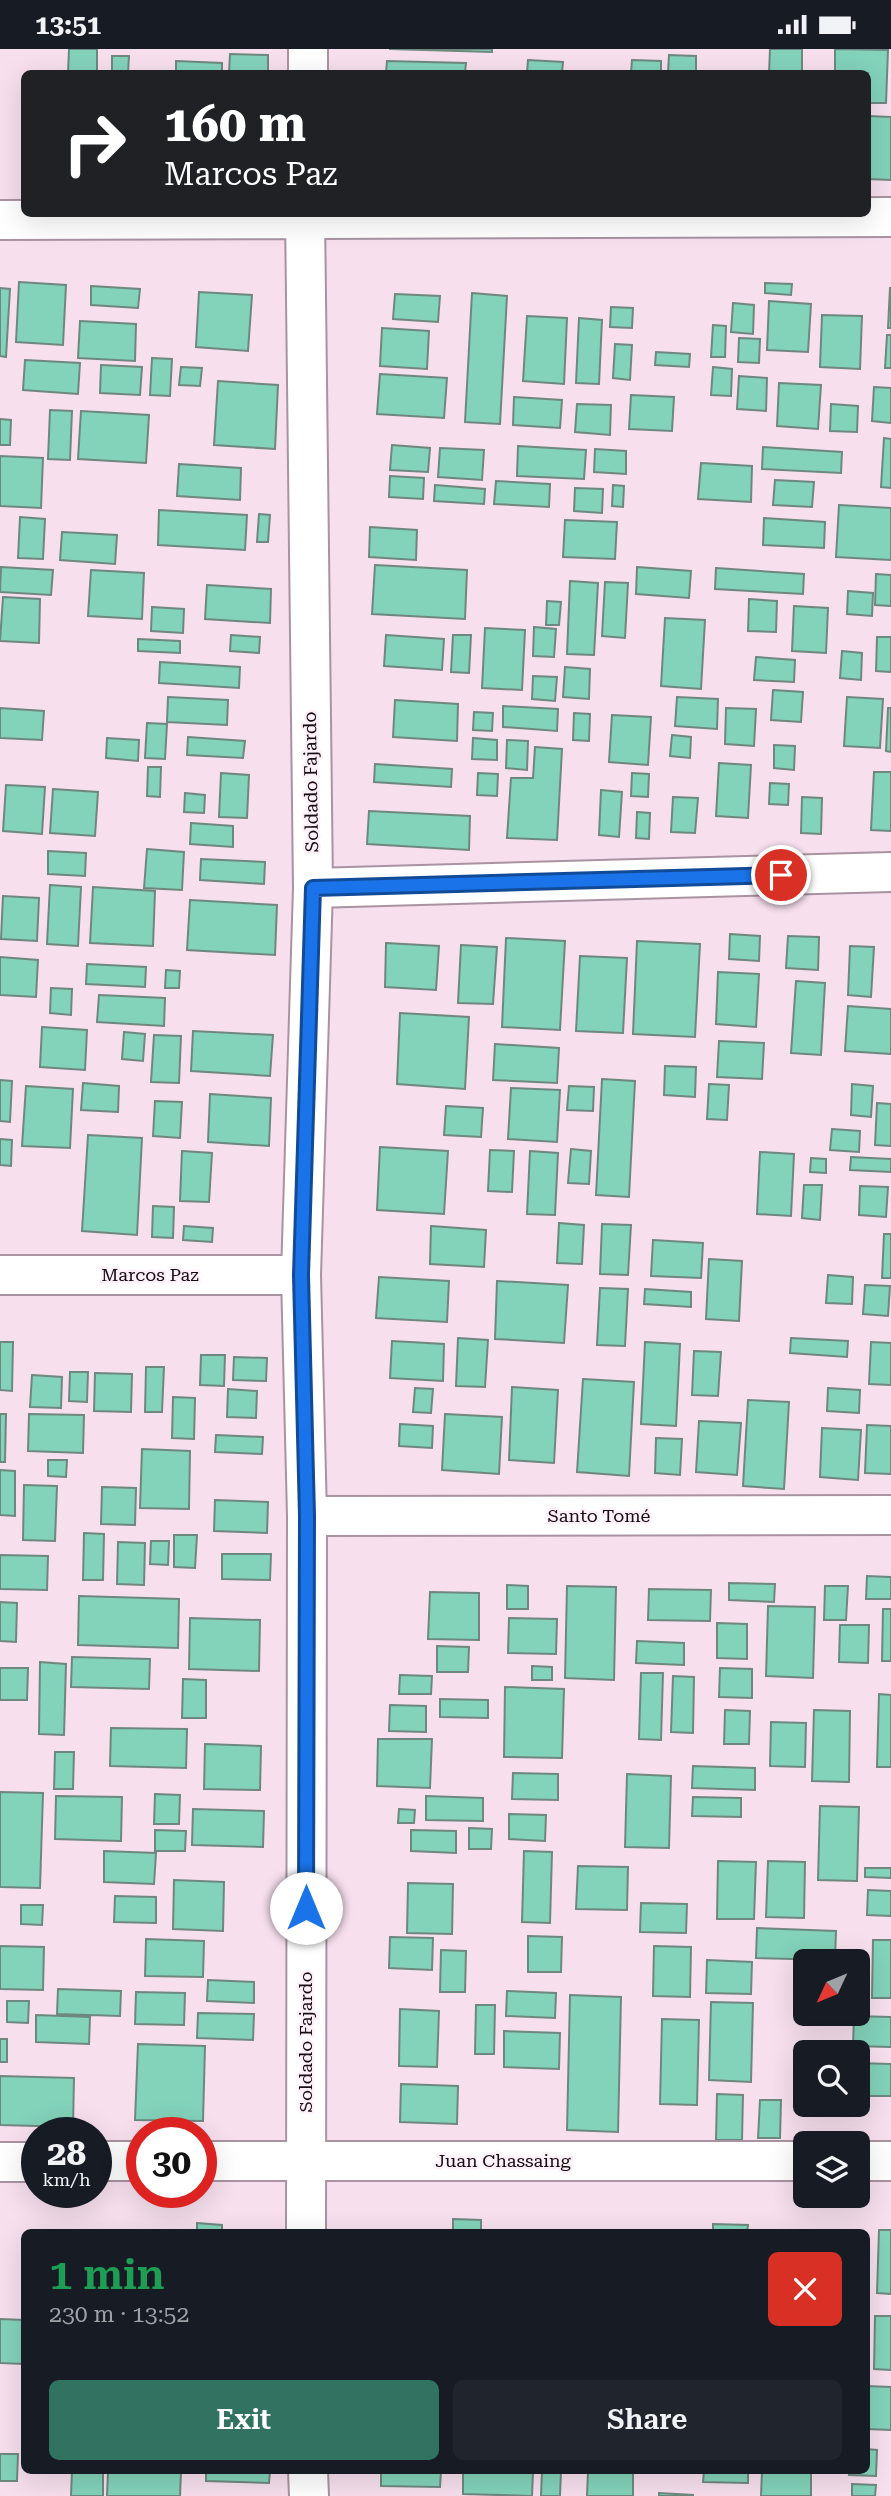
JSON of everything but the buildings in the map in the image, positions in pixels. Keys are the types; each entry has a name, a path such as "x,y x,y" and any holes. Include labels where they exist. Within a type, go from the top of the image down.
{"street":[{"path":"308,49 308,70"},
{"name":"Soldado Fajardo","path":"305,217 313,888 301,1275 307,1516 306,2229"},
{"path":"0,220 891,217"},
{"path":"313,888 891,872"},
{"name":"Marcos Paz","path":"0,1275 301,1275"},
{"name":"Santo Tomé","path":"307,1516 891,1515"},
{"name":"Juan Chassaing","path":"217,2161 793,2161"},
{"path":"870,2161 891,2161"},
{"path":"0,2162 21,2162"},
{"path":"308,2474 309,2496"}],"route":[{"path":"306,1908 307,1516 301,1275 313,888 781,875"}]}
